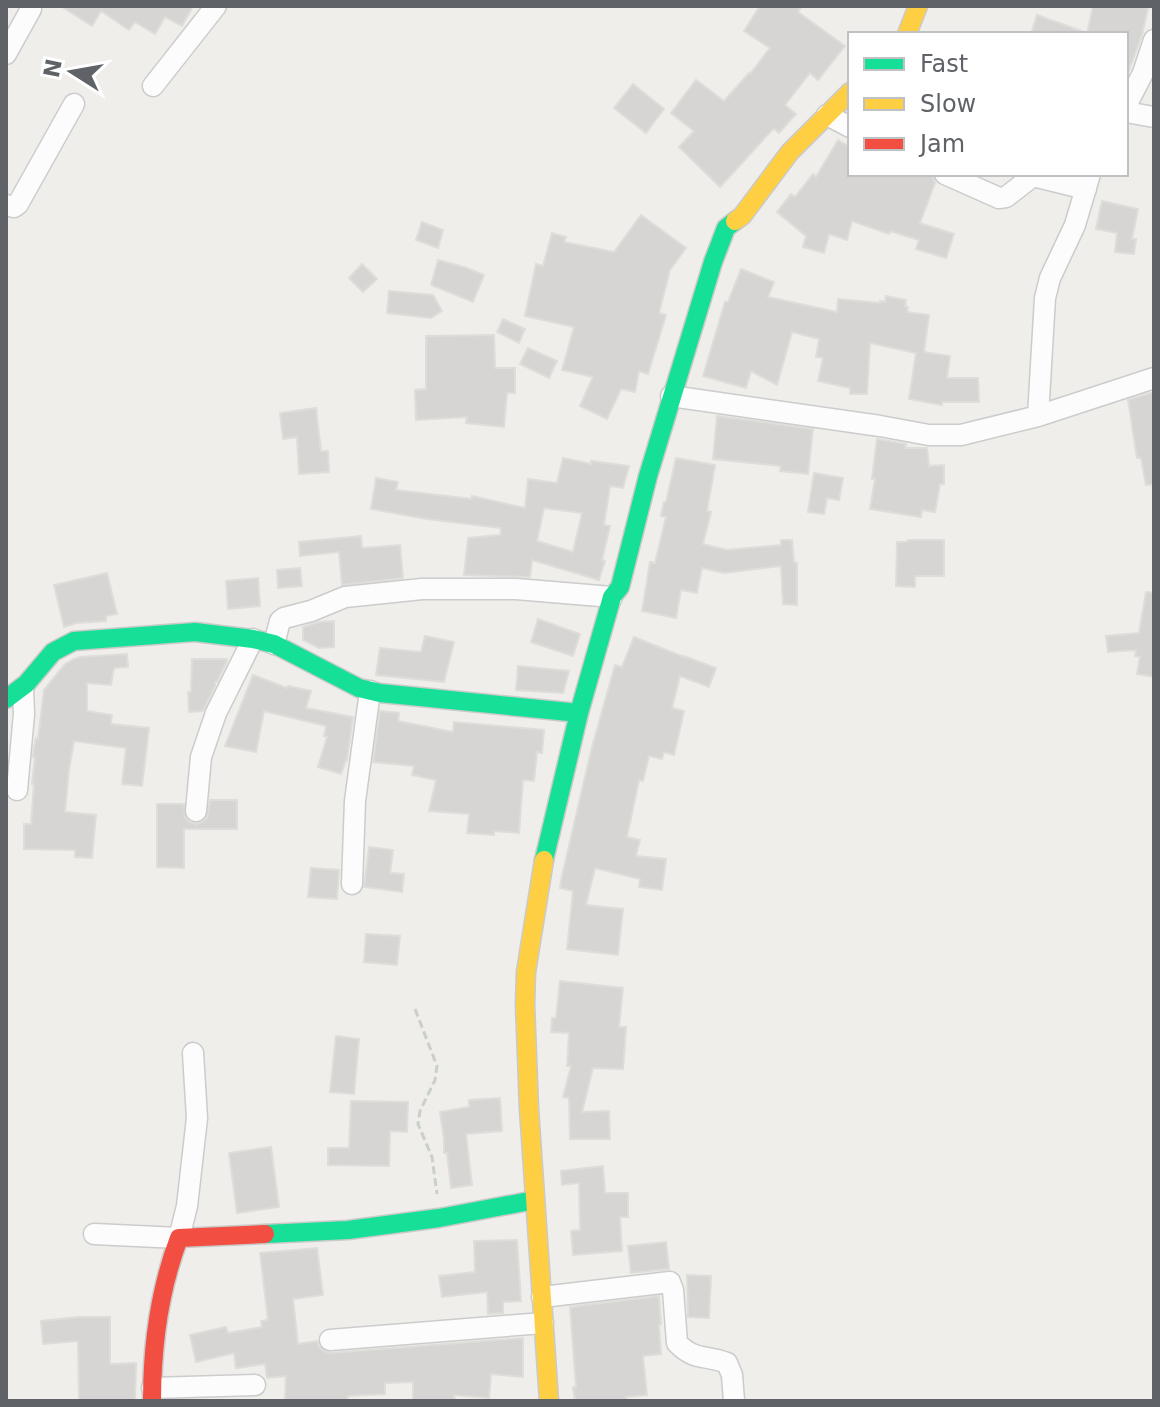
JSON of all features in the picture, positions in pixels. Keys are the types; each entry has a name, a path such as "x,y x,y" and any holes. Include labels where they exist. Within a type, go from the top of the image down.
{"main road":[{"path":"908,32 918,6"},
{"path":"549,1401 525,1036 526,972 541,872 579,713 612,597 620,587 671,396 726,228 742,216 790,152 848,94"},
{"path":"15,694 53,652 77,640 195,632 274,644 370,691 579,713"},
{"path":"152,1394 156,1317 179,1238 348,1230 439,1218 535,1200"}],"street":[{"path":"153,86 216,6"},
{"path":"6,54 31,9"},
{"path":"1128,102 1143,73 1154,40"},
{"path":"6,205 14,207 18,204 74,104"},
{"path":"1128,112 1154,117"},
{"path":"827,115 848,126"},
{"path":"951,176 999,198 1006,197 1033,176 1088,182 1075,225 1047,288 1042,317 1038,416"},
{"path":"671,396 929,435 961,435 1038,416 1154,378"},
{"path":"274,644 280,621 284,618 345,597 422,589 516,589 612,597"},
{"path":"196,811 201,757 216,713 253,639"},
{"path":"352,884 355,801 370,691"},
{"path":"15,694 24,714 17,790"},
{"path":"94,1234 179,1238 187,1206 197,1118 193,1053"},
{"path":"542,1297 670,1282 677,1343 697,1357 727,1363 732,1375 734,1401"},
{"path":"330,1340 543,1323"},
{"path":"152,1394 255,1385"}],"path":[{"path":"415,1009 437,1066 435,1080 420,1111 418,1124 432,1157 439,1218"}],"building":[{"path":"61,6 193,6 182,26 165,17 155,34 135,22 129,30 101,11 92,26"},
{"path":"760,6 802,6 798,12 845,46 818,80 810,73 785,105 796,114 779,133 774,128 720,187 679,147 694,131 671,113 696,80 724,101 750,74 770,48 744,31"},
{"path":"1093,6 1148,8 1128,73 1128,32 1087,32"},
{"path":"1037,15 1084,32 1032,32"},
{"path":"633,84 664,109 646,133 614,108"},
{"path":"838,140 848,146 848,176 933,176 935,183 920,223 954,234 946,258 916,249 919,240 890,231 889,234 852,221 847,240 829,234 824,253 803,247 806,236 777,212 791,194 795,197 813,174 816,177"},
{"path":"1102,201 1138,209 1132,239 1136,239 1134,254 1115,252 1117,233 1096,229"},
{"path":"641,215 686,248 670,270 659,313 666,315 648,374 639,371 635,392 621,389 607,419 580,406 593,377 562,370 574,327 525,316 536,264 543,266 552,233 566,237 564,242 614,252"},
{"path":"422,222 443,230 438,248 416,240"},
{"path":"438,260 484,275 473,302 431,285"},
{"path":"362,264 377,279 363,292 349,278"},
{"path":"741,269 774,282 768,297 837,312 838,299 880,303 885,302 886,296 906,300 907,312 929,315 924,352 950,356 947,378 978,378 979,402 942,402 942,405 909,399 916,353 870,343 867,394 850,394 850,388 818,381 823,358 816,357 819,339 792,332 777,385 751,371 746,388 703,376 725,302 728,302"},
{"path":"389,291 433,295 442,311 431,318 387,313"},
{"path":"503,319 525,329 519,343 497,332"},
{"path":"494,335 495,368 515,368 515,393 507,393 504,427 466,423 467,417 416,420 415,390 426,389 426,336"},
{"path":"528,348 557,361 549,378 520,364"},
{"path":"1154,392 1154,484 1146,485 1141,458 1137,458 1128,400"},
{"path":"316,408 321,451 328,451 329,472 299,474 297,437 283,439 280,413"},
{"path":"717,416 813,429 808,474 780,471 781,466 713,459"},
{"path":"877,439 906,444 905,448 927,448 929,466 944,465 944,484 940,484 935,512 922,510 921,517 870,509"},
{"path":"563,458 591,464 591,461 629,466 623,488 610,486 604,525 610,526 599,580 532,560 530,577 464,575 468,538 500,535 501,528 371,509 376,478 398,482 396,490 472,499 472,496 525,508 528,479 557,483","holes":["544,508 582,513 573,552 537,541"]},
{"path":"676,458 715,465 707,511 711,512 703,544 727,550 781,545 781,540 792,540 794,562 797,563 797,605 783,604 781,566 724,573 702,568 697,593 681,590 676,618 642,611 650,562 655,563 666,517 661,516"},
{"path":"814,473 843,478 839,500 827,498 824,514 808,512"},
{"path":"361,536 362,548 400,545 403,578 342,585 339,552 300,556 299,542"},
{"path":"944,540 944,576 915,576 915,587 896,586 897,542"},
{"path":"300,568 302,586 278,588 277,570"},
{"path":"107,573 117,614 106,616 106,621 64,627 54,585"},
{"path":"258,578 260,606 228,609 226,581"},
{"path":"1146,592 1154,593 1154,677 1137,674 1140,657 1135,656 1136,650 1108,652 1106,636 1139,633"},
{"path":"538,619 580,634 573,656 531,642"},
{"path":"334,621 334,647 319,648 303,640 303,627"},
{"path":"425,636 454,642 444,682 376,675 380,648 421,652"},
{"path":"634,637 716,668 709,687 680,676 672,708 684,711 674,755 664,752 662,759 649,756 643,781 639,780 627,837 640,840 636,856 666,859 662,890 639,887 640,879 595,868 586,905 623,909 618,955 567,949 573,891 560,888 562,876 615,665 622,667"},
{"path":"127,654 128,667 114,668 111,685 87,683 87,711 112,715 111,724 149,728 142,786 122,784 126,748 74,741 65,812 96,815 92,858 75,857 75,850 24,849 24,824 31,824 33,757 44,690 65,664 74,659"},
{"path":"192,659 227,659 203,711 189,712"},
{"path":"518,666 569,671 563,693 516,690"},
{"path":"253,675 287,688 311,691 306,708 353,717 347,760 341,774 318,767 327,737 324,736 326,726 264,711 256,752 225,746"},
{"path":"380,711 399,713 398,721 453,732 454,722 544,730 542,753 537,752 534,781 523,780 519,833 467,833 469,814 429,811 436,780 412,775 414,766 373,762"},
{"path":"210,800 237,800 237,829 184,829 184,868 157,867 157,804 184,804 185,817 196,824 207,818"},
{"path":"369,847 393,850 390,873 404,874 402,892 364,887"},
{"path":"311,868 339,870 337,899 308,897"},
{"path":"366,934 400,936 397,965 364,962"},
{"path":"560,981 623,988 619,1027 626,1027 623,1069 593,1068 582,1112 609,1111 610,1139 570,1139 569,1098 563,1097 571,1066 567,1066 569,1033 551,1032 552,1018 556,1018"},
{"path":"336,1036 359,1039 354,1094 330,1092"},
{"path":"500,1098 502,1131 466,1134 472,1185 451,1188 440,1112 469,1107 469,1100"},
{"path":"351,1101 408,1102 407,1132 390,1131 389,1166 328,1165 328,1148 349,1148"},
{"path":"271,1147 279,1207 237,1213 229,1153"},
{"path":"603,1166 605,1193 628,1193 628,1217 620,1217 622,1251 573,1255 571,1231 580,1230 579,1183 562,1185 561,1171"},
{"path":"517,1240 521,1301 503,1302 503,1313 488,1314 487,1292 442,1297 439,1276 475,1272 474,1241"},
{"path":"666,1242 669,1269 631,1273 628,1246"},
{"path":"317,1248 323,1295 293,1299 298,1344 317,1341 319,1347 331,1353 523,1338 523,1377 491,1374 489,1398 454,1395 455,1401 413,1401 413,1382 385,1383 385,1394 348,1396 347,1401 285,1401 286,1376 267,1378 265,1364 236,1368 234,1353 196,1362 190,1335 226,1327 228,1333 262,1327 261,1321 268,1320 260,1253"},
{"path":"687,1275 711,1276 709,1318 688,1317"},
{"path":"659,1296 661,1354 643,1356 647,1395 626,1397 626,1401 575,1401 570,1307"},
{"path":"110,1317 110,1364 136,1363 135,1401 79,1401 78,1341 43,1344 41,1321"}],"traffic: fast":[{"path":"544,860 579,713 612,597 620,587 648,476 713,262 726,228 735,221"},
{"path":"6,699 26,684 53,652 74,641 195,632 274,644 359,688 380,693 579,713"},
{"path":"265,1234 348,1230 439,1218 535,1200"}],"traffic: slow":[{"path":"908,32 918,6"},
{"path":"735,221 790,152 848,94"},
{"path":"544,860 526,972 525,1004 549,1401"}],"traffic: jam":[{"path":"152,1401 158,1318 166,1278 179,1238 265,1234"}]}
